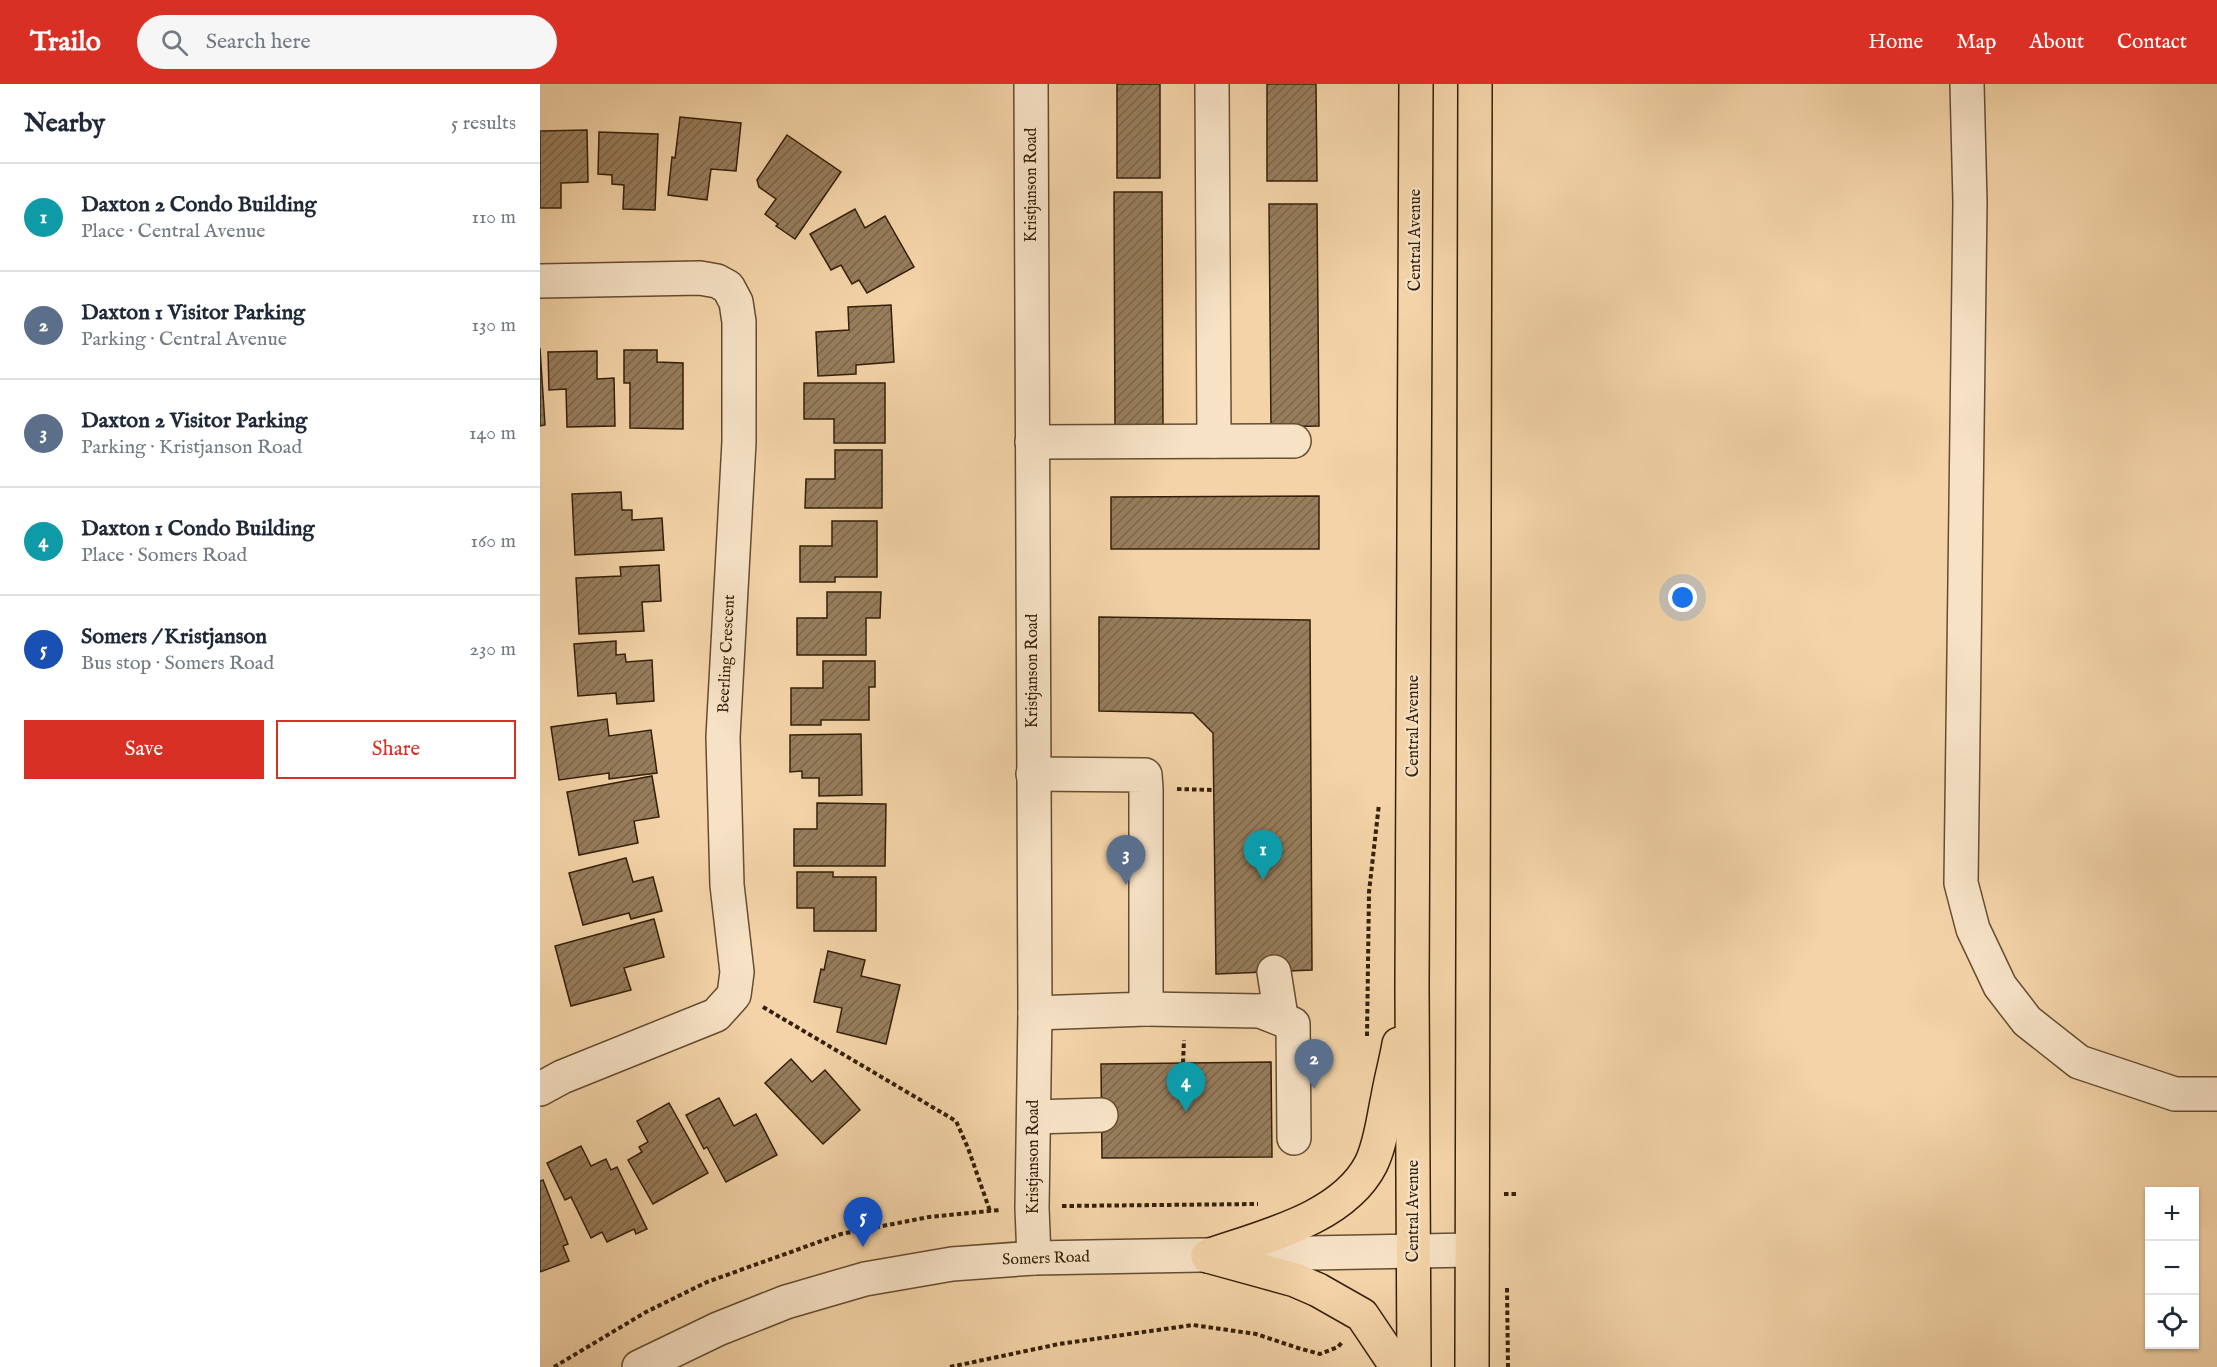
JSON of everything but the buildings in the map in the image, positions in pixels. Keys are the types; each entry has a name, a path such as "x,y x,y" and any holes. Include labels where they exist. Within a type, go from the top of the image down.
{"main road":[{"name":"Central Avenue","path":"1414,1367 1412,986 1416,84"},
{"path":"1472,1367 1475,84"},
{"path":"1208,1256 1303,1221 1340,1200 1357,1183 1370,1165 1381,1137 1412,986"},
{"path":"1208,1256 1295,1280 1362,1315 1397,1367"}],"street":[{"name":"Kristjanson Road","path":"1031,84 1035,1013 1032,1208 1034,1258"},
{"path":"1212,84 1214,441"},
{"path":"1967,84 1970,202 1961,883 1973,929 2000,986 2028,1021 2079,1062 2175,1094 2217,1094"},
{"name":"Beerling Crescent","path":"540,281 700,278 717,281 728,287 736,302 739,334 739,442 723,737 727,885 737,972 734,994 716,1015 562,1077 540,1089"},
{"path":"1032,442 1294,441"},
{"path":"1033,774 1145,775 1146,1009"},
{"path":"1035,1013 1146,1009 1280,1010 1274,972"},
{"path":"1260,1011 1293,1024 1294,1138"},
{"path":"1034,1117 1101,1115"},
{"name":"Somers Road","path":"639,1367 718,1329 786,1302 865,1279 952,1264 1034,1258 1472,1250"}],"path":[{"path":"770,1010 956,1121 990,1211"},
{"path":"554,1367 646,1312 707,1282 841,1234 929,1217 1071,1205 1260,1204"},
{"path":"1507,1296 1508,1367"},
{"path":"950,1367 1059,1344 1193,1325 1256,1334 1320,1354 1338,1347 1362,1315"}],"place":[{"name":"Daxton 2 Condo Building","path":"1263,880"},
{"name":"Daxton 2 Visitor Parking","path":"1126,885"},
{"name":"Daxton 1 Visitor Parking","path":"1314,1089"},
{"name":"Daxton 1 Condo Building","path":"1186,1112"},
{"name":"Somers / Kristjanson","path":"863,1247"}]}
